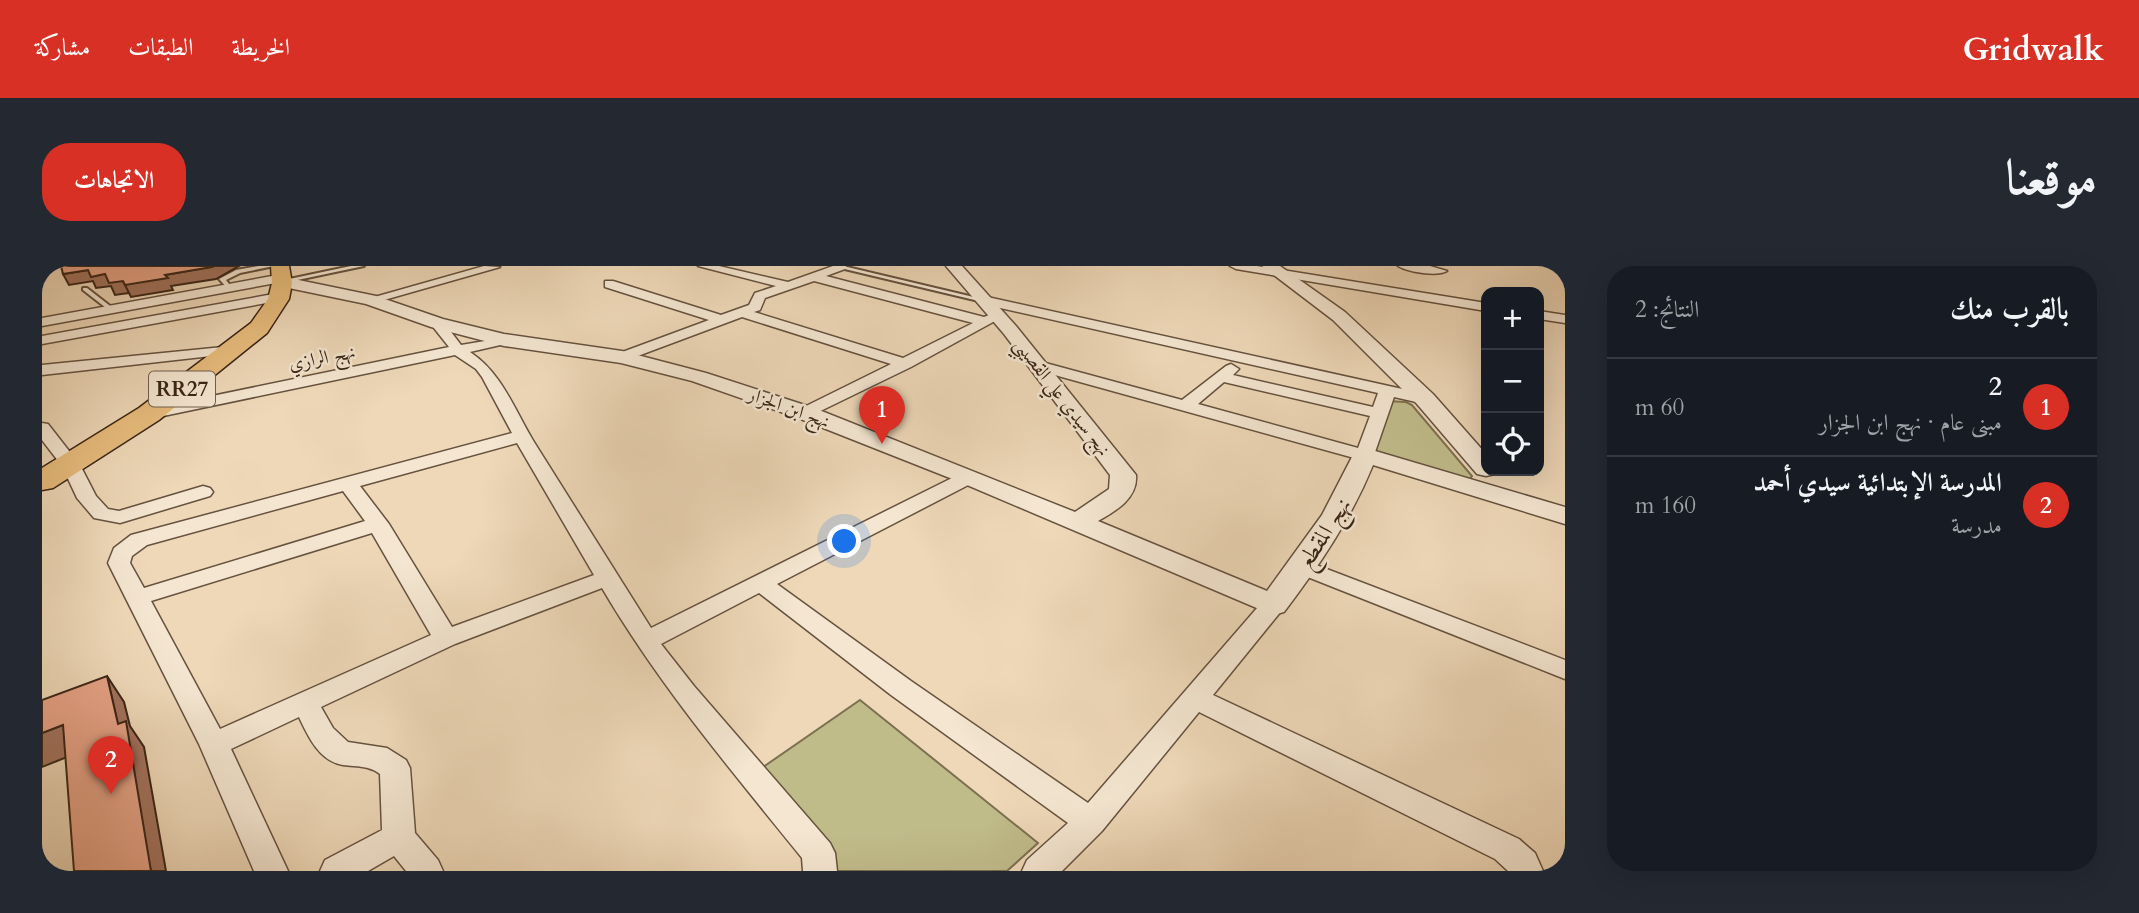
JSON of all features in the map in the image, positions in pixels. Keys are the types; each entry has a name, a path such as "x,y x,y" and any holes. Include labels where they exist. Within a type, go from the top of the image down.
{"main road":[{"name":"RR27","path":"42,481 149,414 233,350 270,317 280,278"}],"street":[{"path":"704,266 787,285"},
{"name":"نهج سيدي علي القصيبي","path":"954,266 989,312 1038,366 1085,429 1117,466 1125,480 1119,495 1078,522"},
{"path":"1236,266 1437,281"},
{"path":"1404,266 1481,304"},
{"path":"1557,266 1565,267"},
{"path":"370,300 494,267"},
{"path":"622,356 757,306 759,296 838,267"},
{"path":"1275,270 1339,316 1424,398 1481,463"},
{"path":"814,277 1242,359 1424,398"},
{"path":"42,322 280,278"},
{"path":"42,340 280,278"},
{"name":"نهج ابن الجزار","path":"280,278 370,300 437,323 503,340 622,356 699,377 806,413 969,477 1273,605"},
{"path":"609,284 720,319"},
{"path":"741,312 906,364"},
{"path":"806,413 906,364 989,312"},
{"path":"1544,316 1565,319"},
{"path":"437,323 460,351 481,366 489,376 522,436 646,641 684,693 818,853 820,871"},
{"name":"نهج الرازي","path":"149,414 503,340"},
{"path":"42,370 233,350"},
{"path":"1184,407 1242,359"},
{"path":"1038,366 1365,455 1565,516"},
{"path":"1221,377 1378,414"},
{"path":"1365,455 1387,392"},
{"path":"42,428 71,464 87,498 101,513 120,516 203,492"},
{"path":"271,871 214,744 119,560 124,551 139,540 522,436"},
{"name":"نهج المقطع","path":"1273,605 1303,567 1348,497 1365,455"},
{"path":"1492,476 1514,501"},
{"path":"646,641 969,477"},
{"path":"348,483 379,524 446,638"},
{"path":"120,516 139,540"},
{"path":"138,598 379,524"},
{"path":"1303,567 1565,670"},
{"path":"214,744 446,638 607,578"},
{"path":"761,583 901,688 1091,822"},
{"path":"1039,871 1091,822 1273,605"},
{"path":"1195,698 1507,849 1523,863 1526,871"},
{"path":"304,701 323,736 340,753 376,756 394,768 399,837 426,871"},
{"path":"337,871 399,837"}],"lane":[{"path":"280,278 361,266"},
{"path":"838,267 989,312"},
{"path":"85,289 112,310"}],"shaded area":[{"path":"1388,401 1412,405 1472,476 1470,479 1371,453"},
{"path":"860,700 1038,843 1007,871 824,871 743,781"}],"building":[{"path":"61,266 214,266 165,275 168,278 125,285 123,281 109,283 105,274 91,277 88,270 63,274"},
{"path":"107,676 118,724 126,721 151,871 74,871 63,725 42,733 42,700"}],"place":[{"name":"2","path":"882,444"},
{"name":"المدرسة الإبتدائية سيدي أحمد","path":"111,794"}]}
